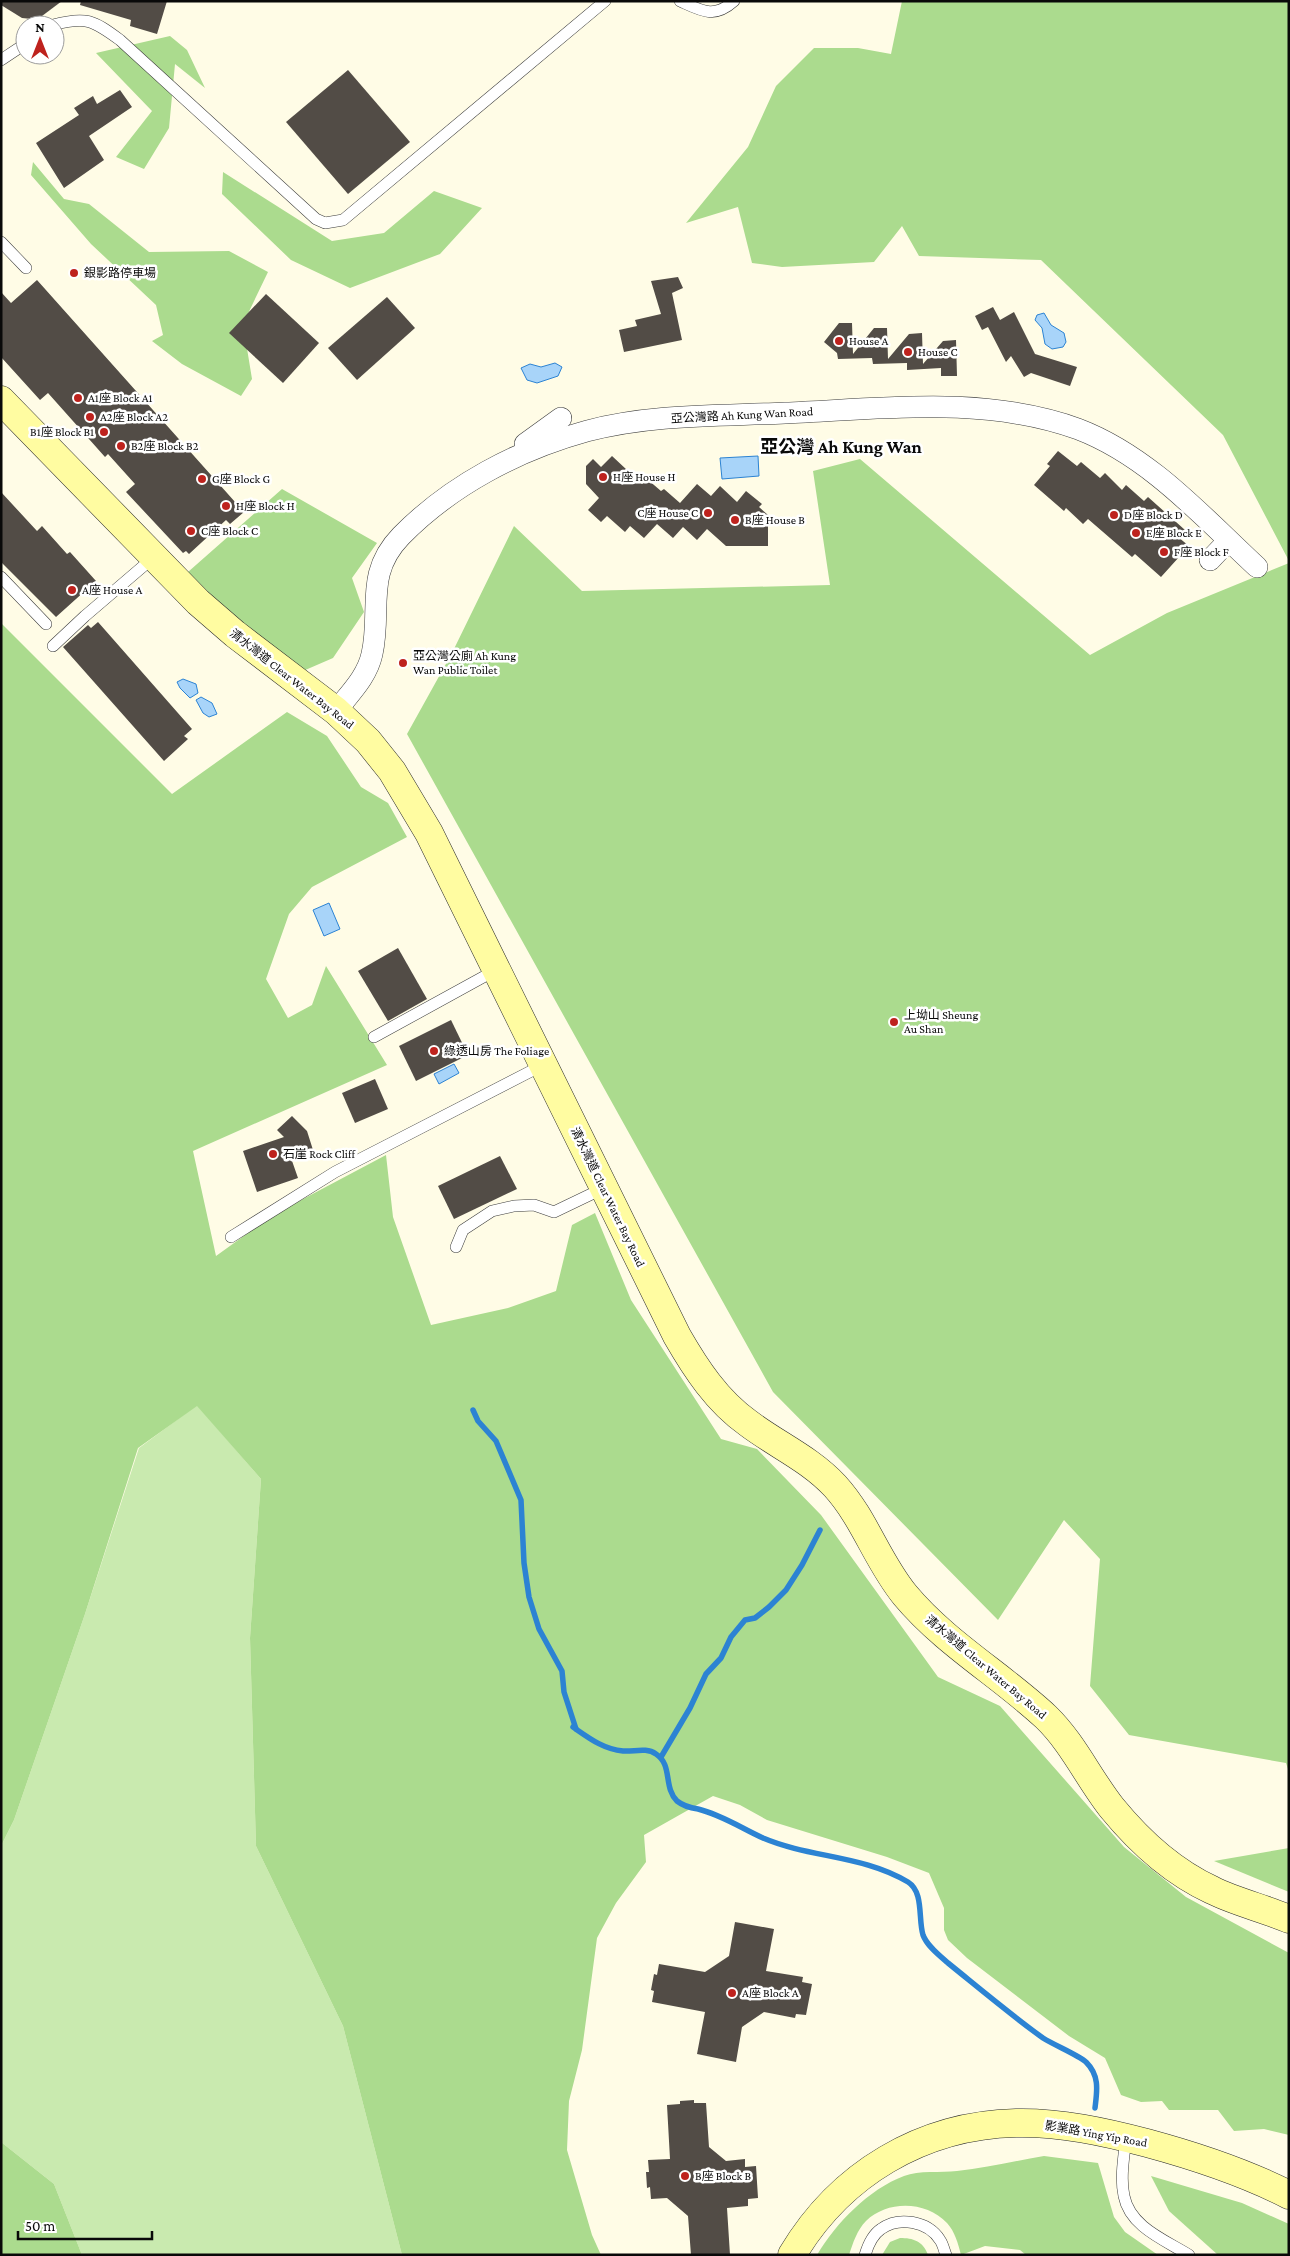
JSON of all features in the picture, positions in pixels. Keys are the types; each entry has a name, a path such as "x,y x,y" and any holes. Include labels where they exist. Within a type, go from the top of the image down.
{"main road":[{"name":"清水灣道 Clear Water Bay Road","path":"4,408 218,620 336,711 368,741 402,787 429,833 677,1336 701,1374 737,1415 802,1458 838,1490 858,1515 893,1578 917,1608 949,1638 1047,1718 1067,1741 1112,1808 1154,1851 1182,1874 1213,1891 1289,1919"},
{"name":"影業路 Ying Yip Road","path":"792,2255 821,2213 843,2190 868,2170 924,2140 962,2129 1017,2123 1049,2124 1126,2138 1201,2159 1263,2182 1289,2195"}],"street":[{"name":"亞公灣路 Ah Kung Wan Road","path":"336,711 364,676 369,664 374,640 377,582 391,547 411,526 469,482 513,458 585,432 628,423 698,417 937,407 977,408 1031,416 1096,437 1139,462 1156,475 1257,567"},
{"path":"469,482 480,461 493,452 516,449 534,439 561,418"},
{"path":"1210,560 1228,541"}],"lane":[{"path":"680,1 702,11 714,12 724,10 734,1"},
{"path":"65,22 76,19 98,24 120,40 316,219 326,223 343,220 601,5"},
{"path":"1,60 15,51"},
{"path":"1,242 26,268"},
{"path":"53,646 154,557"},
{"path":"1,577 46,624"},
{"path":"374,1037 496,970"},
{"path":"231,1237 335,1172 543,1065"},
{"path":"456,1247 463,1230 492,1211 514,1206 534,1205 554,1212 604,1188"},
{"path":"1126,2138 1122,2182 1129,2210 1137,2221 1148,2230 1189,2255"},
{"path":"865,2255 870,2241 881,2229 896,2222 913,2222 929,2228 940,2240 946,2255"}],"green space":[{"path":"902,1 1289,1 1289,561 1223,435 1041,260 919,256 902,226 874,262 782,267 752,263 738,207 686,223 748,147 776,86 814,48 858,48 891,54"},
{"path":"170,36 187,50 205,88 175,64 169,128 144,169 116,157 152,111 96,53"},
{"path":"33,162 64,199 89,204 149,252 229,251 268,272 243,324 252,379 241,396 182,364 152,341 163,335 156,305 91,244 31,175"},
{"path":"223,172 332,241 384,233 434,191 482,208 440,254 350,288 291,260 222,194"},
{"path":"860,459 1090,655 1167,613 1289,563 1289,1772 1286,1763 1129,1735 1090,1686 1100,1559 1064,1520 998,1620 773,1392 407,734 452,653 514,526 582,591 830,585 813,471"},
{"path":"282,489 377,543 352,578 364,612 333,658 303,671 243,626 188,572"},
{"path":"1,623 172,794 287,712 327,736 361,787 388,803 407,837 312,887 289,914 266,979 288,1018 312,1005 326,966 387,1065 193,1151 216,1256 273,1215 386,1155 393,1217 431,1325 508,1308 556,1291 572,1225 595,1213 631,1300 721,1439 757,1449 821,1515 938,1677 1000,1706 1124,1847 1186,1897 1289,1953 1289,2135 1264,2129 1234,2131 1218,2110 1169,2110 1162,2101 1141,2102 1121,2095 1105,2058 1069,2036 967,1958 948,1940 944,1930 944,1908 929,1873 887,1857 767,1820 740,1805 713,1796 644,1835 646,1862 616,1903 597,1938 582,2050 569,2101 567,2150 592,2235 601,2255 402,2255 343,2026 256,1846 250,1638 261,1479 197,1406 138,1448 85,1614 14,1820 1,1846"},
{"path":"197,1405 261,1479 250,1638 256,1846 343,2026 402,2255 82,2255 54,2184 1,2142 1,1846 14,1820 85,1614 139,1448"},
{"path":"1289,1848 1289,1892 1214,1861"},
{"path":"1,2142 54,2184 82,2255 1,2255"},
{"path":"1044,2156 1098,2163 1114,2217 1125,2232 1158,2255 1026,2255 1020,2250 985,2246 961,2255 954,2234 947,2223 929,2210 907,2206 885,2209 866,2221 854,2241 849,2255 817,2255 854,2208 878,2189 904,2176 916,2173 968,2170"},
{"path":"1151,2176 1242,2203 1289,2224 1289,2255 1218,2255 1169,2211"},
{"path":"900,2238 917,2241 923,2246 928,2255 882,2255 890,2242"}],"water":[{"path":"1044,313 1051,325 1064,333 1066,342 1063,347 1052,349 1045,344 1042,328 1035,320 1037,315"},
{"path":"555,363 562,367 558,376 537,383 527,380 521,368 530,364 541,367"},
{"path":"758,456 759,476 722,479 720,458"},
{"path":"183,679 196,684 198,693 190,698 177,682"},
{"path":"201,697 212,703 217,714 209,717 203,713 196,700"},
{"path":"329,903 340,929 324,936 313,910"},
{"path":"454,1064 459,1073 439,1084 434,1074"}],"building":[{"path":"1,1 62,1 43,15 17,15 1,5"},
{"path":"81,1 167,1 157,34 130,26 131,20 80,5"},
{"path":"348,70 410,142 348,194 286,122"},
{"path":"120,90 132,107 89,136 104,160 64,188 36,143 79,115 74,108 93,96 97,104"},
{"path":"678,277 683,288 672,293 682,340 624,352 619,330 637,326 635,320 661,314 651,281"},
{"path":"37,280 244,512 230,524 226,520 189,554 186,551 183,553 126,492 135,484 108,454 105,457 48,393 40,400 1,357 1,292 11,303"},
{"path":"266,294 319,343 283,383 229,333"},
{"path":"387,297 415,328 357,380 328,348"},
{"path":"993,307 1000,320 1014,312 1035,354 1077,367 1070,386 1031,373 1024,377 1011,356 1006,362 988,327 982,330 975,316"},
{"path":"839,323 852,323 853,354 874,328 887,328 888,359 909,334 922,333 923,364 943,341 956,340 957,376 941,376 941,368 907,370 907,363 873,364 872,358 838,359 837,353 824,342"},
{"path":"1058,451 1077,466 1081,462 1100,478 1105,473 1122,490 1126,485 1144,501 1148,497 1185,530 1178,537 1189,546 1161,577 1135,554 1132,557 1088,519 1083,524 1066,508 1064,511 1034,485 1050,466 1047,464"},
{"path":"612,456 642,484 647,479 661,491 664,489 680,503 697,484 711,496 720,486 737,502 746,491 762,504 759,507 768,515 768,546 726,546 707,529 697,540 683,527 673,538 657,524 644,538 630,526 625,532 607,516 601,522 588,510 599,498 586,484 586,466 593,459 601,467"},
{"path":"1,492 37,531 42,526 67,554 70,552 96,581 56,617 1,562"},
{"path":"98,622 192,729 184,736 188,739 164,761 63,647 88,625 91,628"},
{"path":"398,948 427,999 388,1021 358,971"},
{"name":"綠透山房 The Foliage","path":"451,1020 468,1055 416,1081 399,1046"},
{"path":"375,1079 388,1109 355,1123 342,1093"},
{"name":"石崖 Rock Cliff","path":"292,1116 307,1131 313,1150 291,1158 298,1178 257,1192 243,1151 284,1137 277,1130"},
{"path":"500,1156 517,1189 454,1219 438,1186"},
{"name":"A座 Block A","path":"735,1922 774,1929 766,1971 803,1977 802,1982 812,1984 806,2015 796,2014 795,2018 764,2012 742,2027 736,2062 697,2054 705,2012 652,2002 654,1991 651,1990 654,1974 657,1975 659,1964 705,1972 729,1956"},
{"name":"B座 Block B","path":"694,2100 694,2103 706,2103 709,2147 726,2161 745,2159 745,2167 756,2166 758,2198 748,2199 748,2206 727,2208 730,2255 691,2255 688,2216 667,2198 651,2199 650,2187 647,2188 646,2172 649,2172 648,2160 670,2159 667,2105 680,2104 680,2101"}],"waterway":[{"path":"473,1410 478,1421 496,1441 521,1500 524,1563 529,1597 539,1629 562,1671 564,1692 576,1729"},
{"path":"661,1757 690,1708 706,1674 721,1658 731,1637 745,1620 755,1618 786,1590 802,1565 820,1530"},
{"path":"573,1727 609,1748 623,1751 648,1751 656,1754 664,1764 673,1795 677,1801 684,1805 715,1815 781,1845 855,1861 891,1873 908,1882 916,1892 920,1906 923,1935 931,1947 948,1963 1043,2038 1086,2062 1096,2078 1095,2108"}],"place":[{"name":"銀影路停車場","path":"74,273"},
{"name":"House A","path":"839,341"},
{"name":"House C","path":"908,352"},
{"name":"A1座 Block A1","path":"78,398"},
{"name":"A2座 Block A2","path":"90,417"},
{"name":"B1座 Block B1","path":"104,432"},
{"name":"B2座 Block B2","path":"121,446"},
{"name":"H座 House H","path":"603,477"},
{"name":"G座 Block G","path":"202,479"},
{"name":"H座 Block H","path":"226,506"},
{"name":"C座 House C","path":"708,513"},
{"name":"D座 Block D","path":"1114,515"},
{"name":"B座 House B","path":"735,520"},
{"name":"C座 Block C","path":"191,531"},
{"name":"E座 Block E","path":"1136,533"},
{"name":"F座 Block F","path":"1164,552"},
{"name":"A座 House A","path":"72,590"},
{"name":"亞公灣公廁 Ah Kung Wan Public Toilet","path":"403,663"},
{"name":"上坳山 Sheung Au Shan","path":"894,1022"},
{"name":"綠透山房 The Foliage","path":"434,1051"},
{"name":"石崖 Rock Cliff","path":"273,1154"},
{"name":"A座 Block A","path":"732,1993"},
{"name":"B座 Block B","path":"685,2176"}],"district":[{"name":"亞公灣 Ah Kung Wan","path":"841,447"}]}
